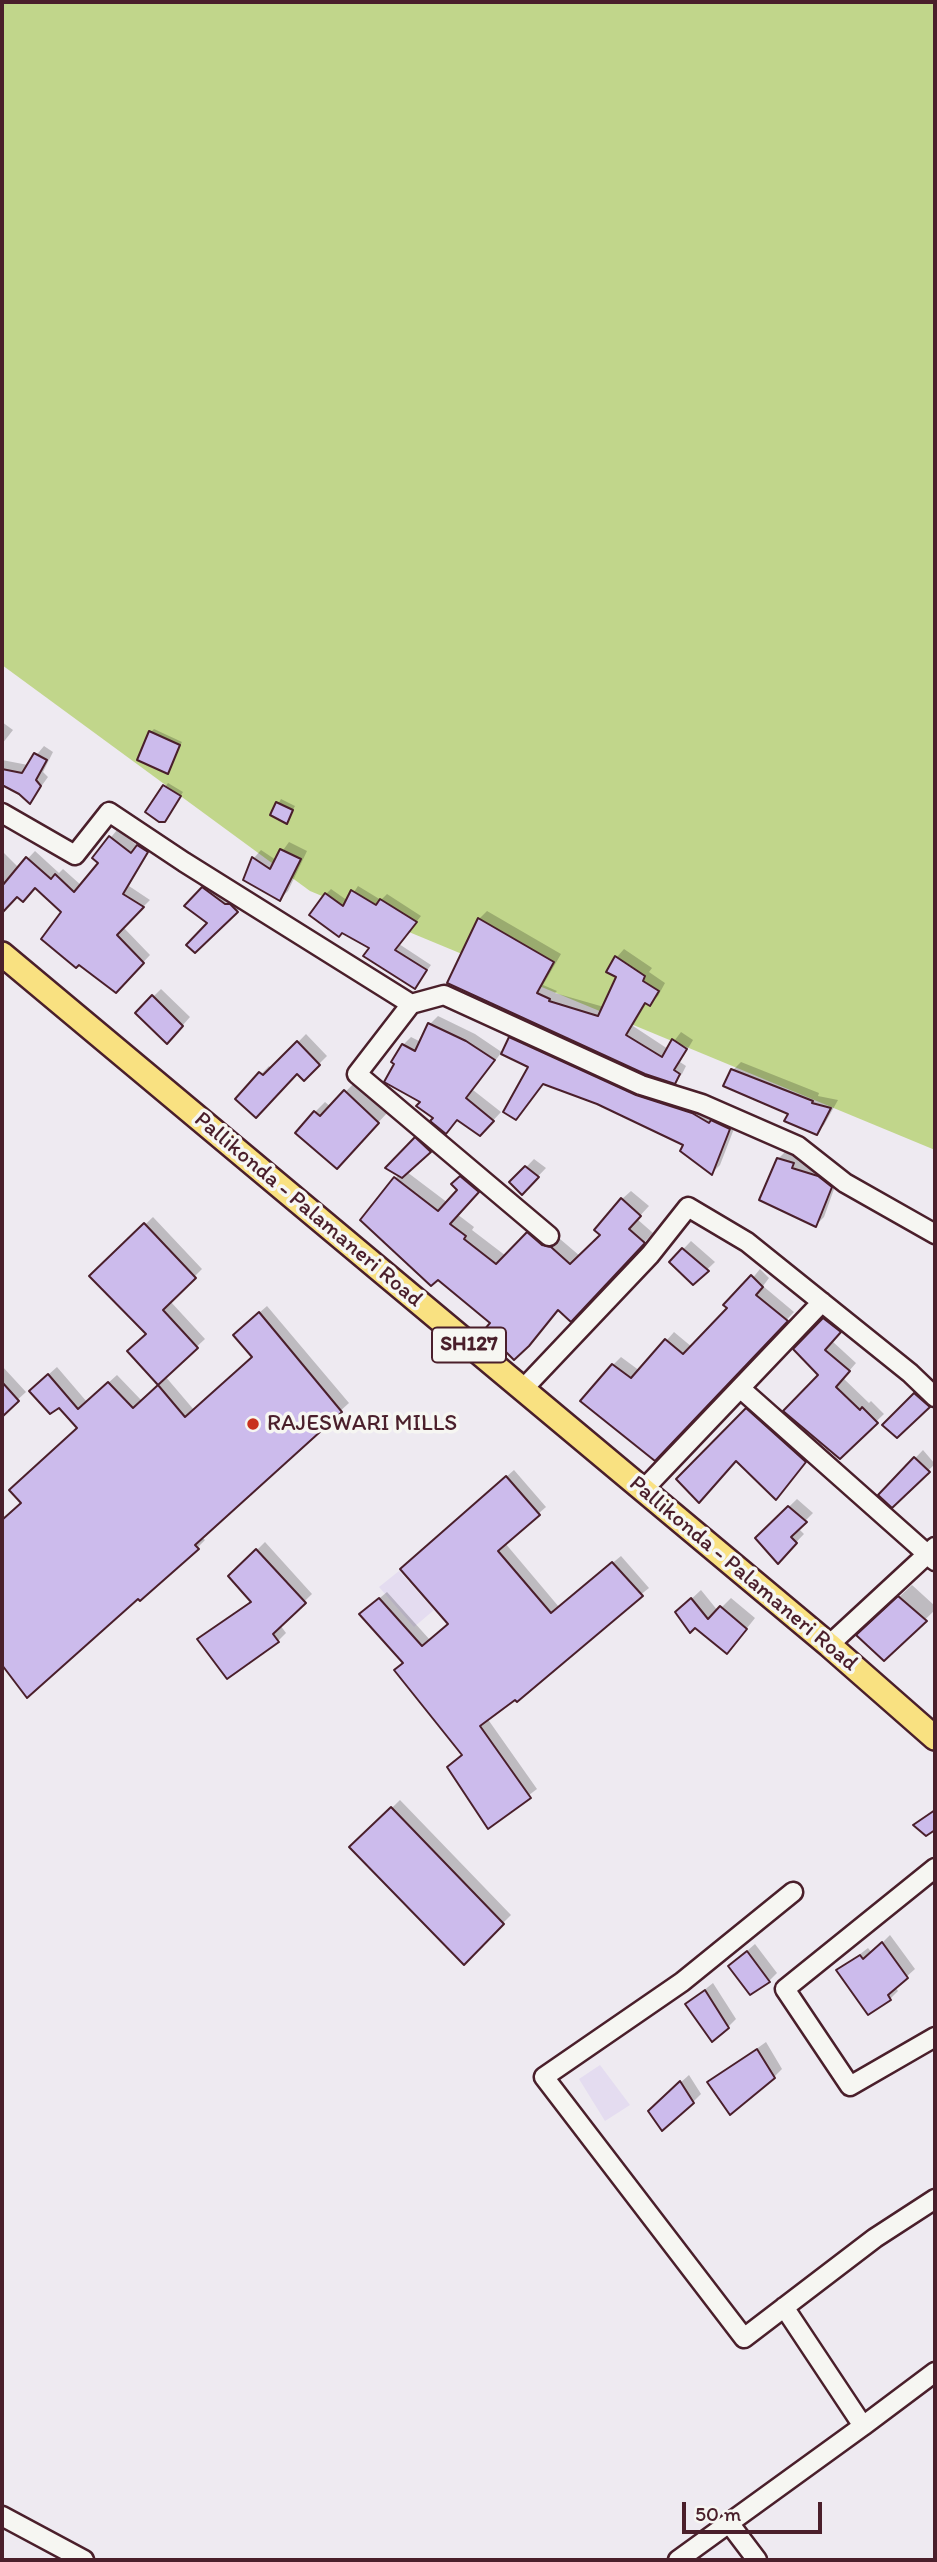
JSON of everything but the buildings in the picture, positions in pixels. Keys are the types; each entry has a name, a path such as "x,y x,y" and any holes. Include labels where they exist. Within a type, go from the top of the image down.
{"main road":[{"name":"Pallikonda - Palamaneri Road","path":"2,954 829,1645 935,1738"}],"street":[{"path":"2,813 75,855 109,812 411,1004"},
{"path":"549,1236 358,1074 411,1004 444,995 641,1085 702,1104 786,1140 798,1146 845,1183 935,1234"},
{"path":"523,1389 650,1255 688,1207 747,1242 910,1373 935,1397"},
{"path":"643,1490 822,1302"},
{"path":"740,1388 933,1553 829,1645"},
{"path":"935,1868 785,1989 850,2086 935,2036"},
{"path":"793,1892 682,1982 544,2077 744,2338 875,2238 935,2199"},
{"path":"784,2307 863,2426"},
{"path":"678,2560 935,2372"},
{"path":"2,2516 84,2560"},
{"path":"729,2523 757,2560"}],"shaded area":[{"path":"399,1571 434,1610 414,1627 379,1587"},
{"path":"600,2065 630,2105 605,2121 579,2079"}],"green space":[{"path":"2,2 935,2 935,1150 310,891 2,665"}],"place":[{"name":"RAJESWARI MILLS","path":"253,1424"}]}
